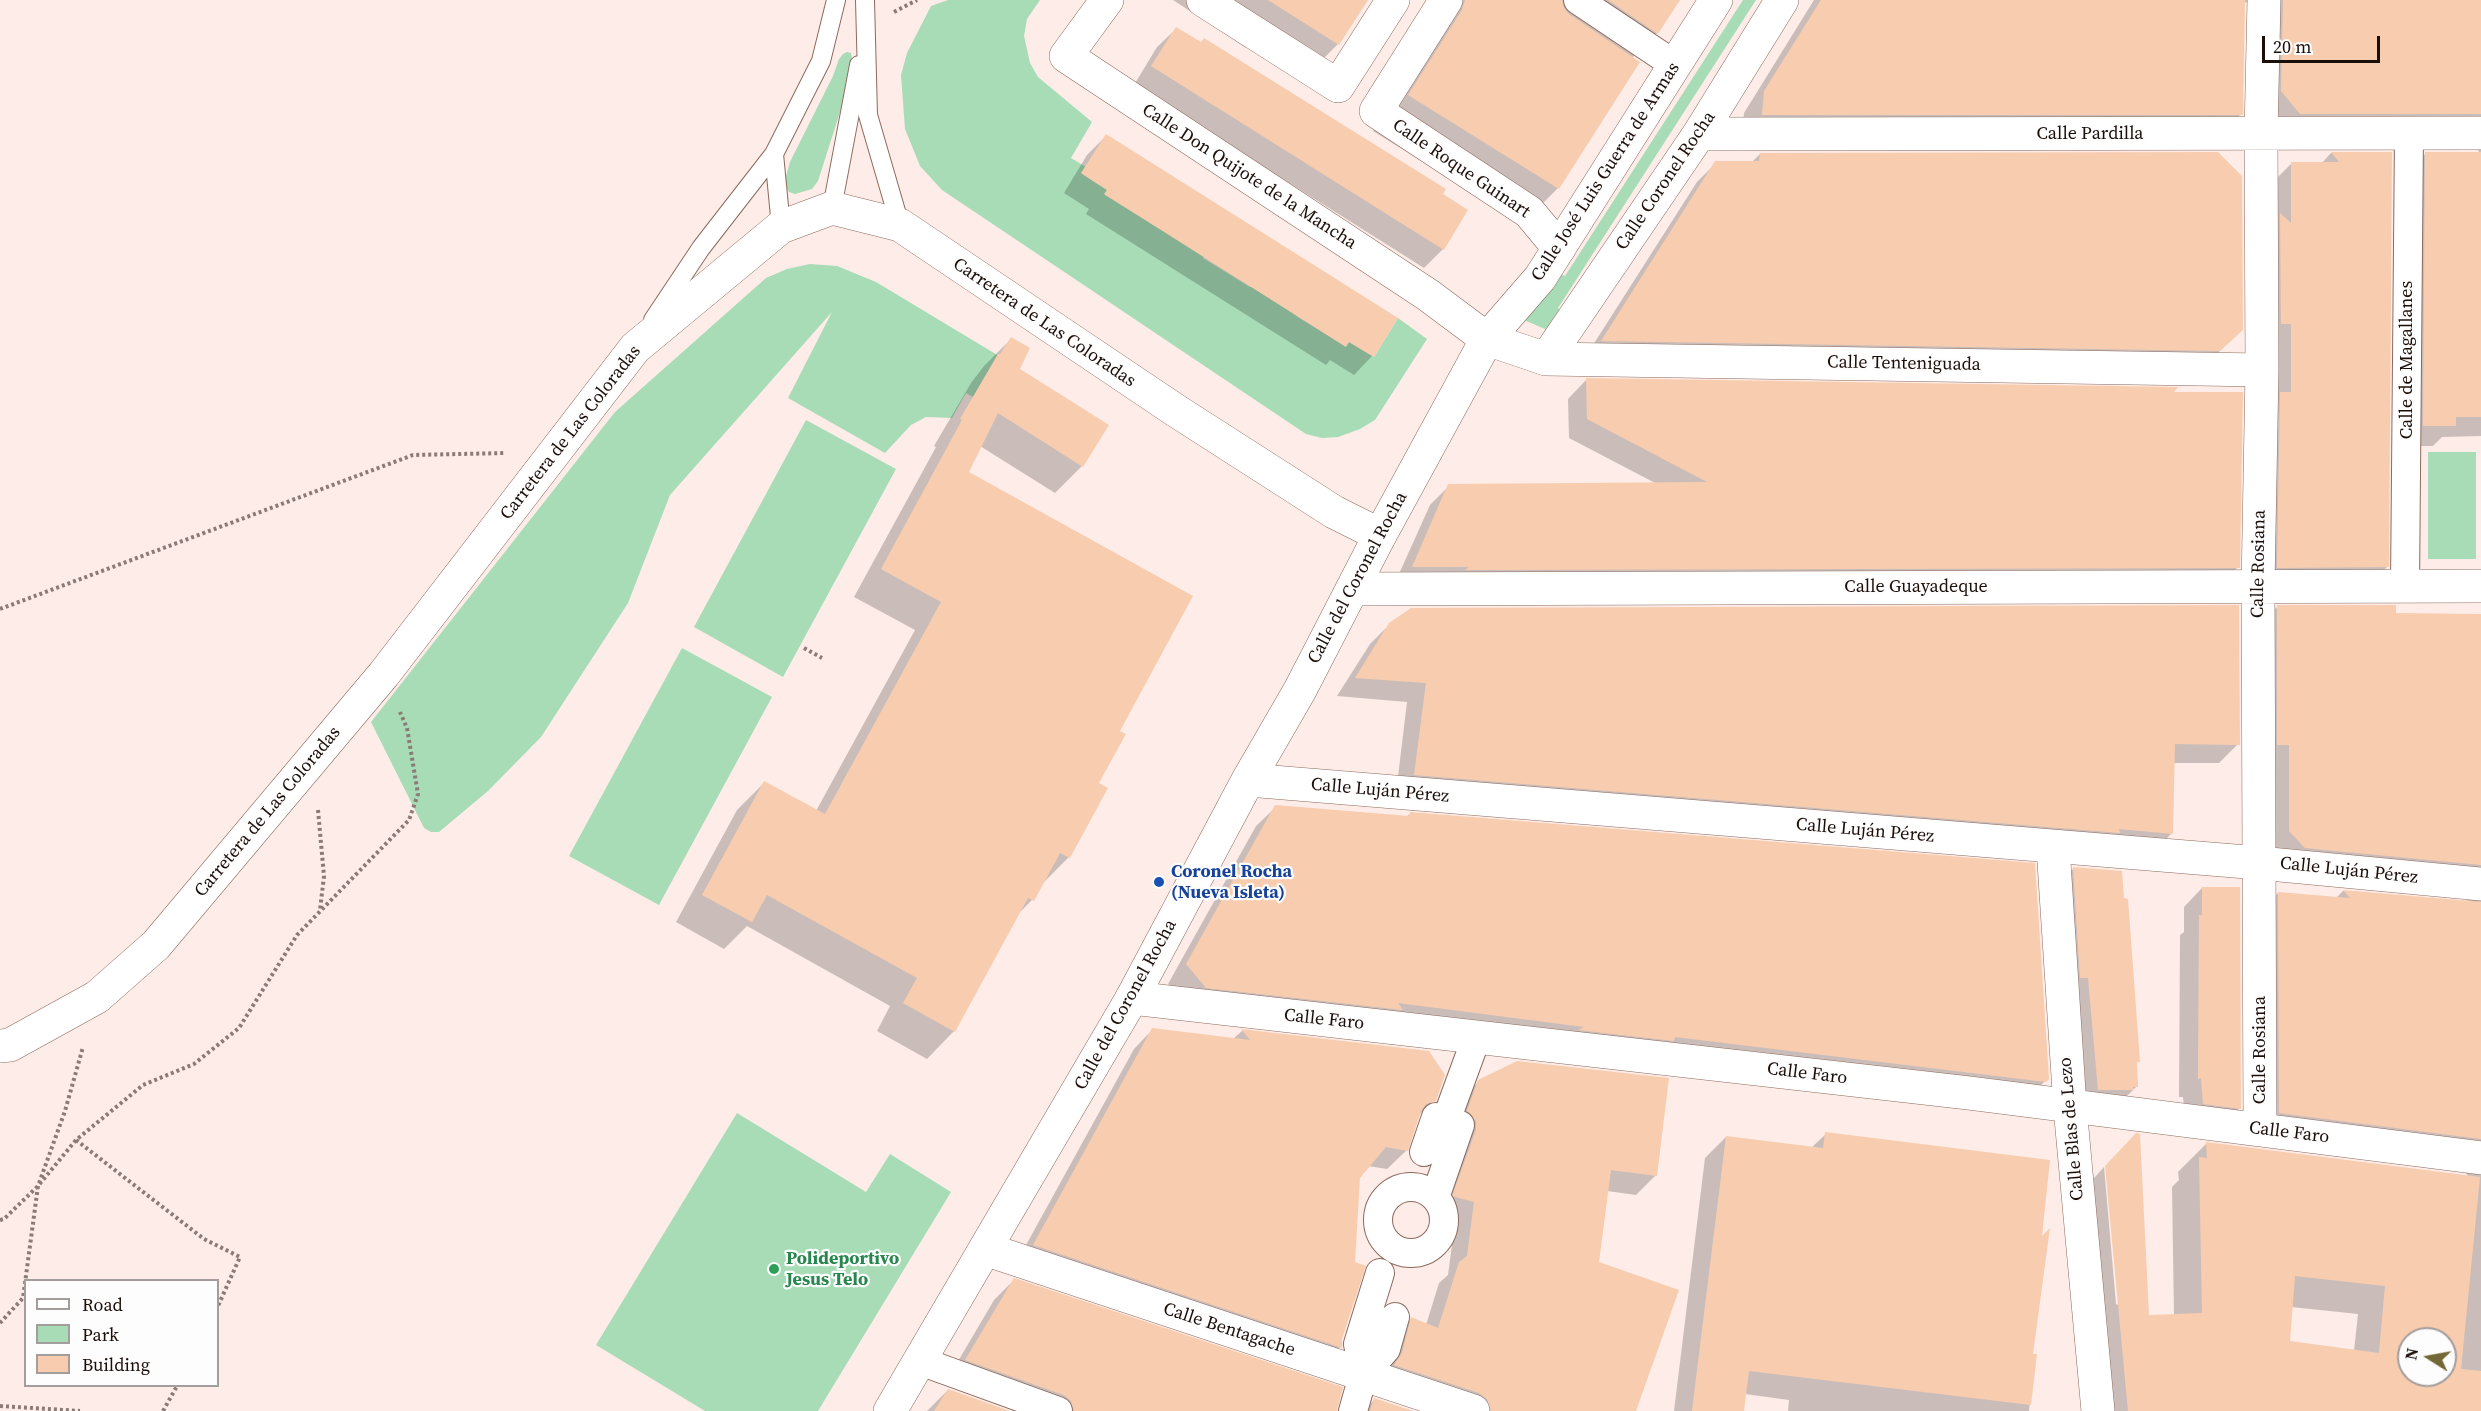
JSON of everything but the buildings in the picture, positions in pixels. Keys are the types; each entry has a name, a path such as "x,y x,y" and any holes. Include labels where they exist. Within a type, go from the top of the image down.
{"street":[{"name":"Calle Don Quijote de la Mancha","path":"1107,0 1066,56 1436,301 1487,339"},
{"path":"1203,0 1338,86 1393,0"},
{"name":"Calle Roque Guinart","path":"1446,0 1376,111 1529,212 1559,249"},
{"path":"1578,0 1675,65"},
{"name":"Calle José Luis Guerra de Armas","path":"1487,339 1540,278 1716,0"},
{"name":"Calle Coronel Rocha","path":"1545,359 1699,134 1782,0"},
{"name":"Calle Rosiana","path":"2260,1129 2258,586 2264,0"},
{"name":"Calle de Magallanes","path":"2405,586 2409,133"},
{"name":"Calle Pardilla","path":"1699,134 2481,133"},
{"name":"Carretera de Las Coloradas","path":"0,1046 10,1045 97,997 156,945 384,674 635,348 781,227 832,208 900,225 1175,410 1334,512 1380,535"},
{"name":"Calle Tenteniguada","path":"1487,339 1545,359 2262,370"},
{"name":"Calle del Coronel Rocha","path":"890,1411 1132,998 1248,780 1300,690 1380,535 1487,339"},
{"name":"Calle Guayadeque","path":"1352,589 2481,586"},
{"name":"Calle Luján Pérez","path":"1248,780 2259,863 2481,884"},
{"name":"Calle Blas de Lezo","path":"2053,847 2070,1107 2098,1411"},
{"name":"Calle Faro","path":"1132,998 1477,1036 2260,1129 2481,1158"},
{"path":"1390,1267 1430,1247 1438,1240 1443,1230 1443,1208 1429,1191 1436,1142 1477,1036"},
{"path":"1430,1189 1460,1125 1436,1142"},
{"path":"1367,1361 1358,1344 1390,1267 1380,1229 1379,1210 1384,1201 1399,1189 1409,1186 1430,1189"},
{"name":"Calle Bentagache","path":"985,1249 1367,1361 1473,1411"},
{"path":"1353,1411 1367,1361 1386,1349 1395,1317"},
{"path":"920,1361 1058,1411"}],"lane":[{"path":"635,348 701,248 774,154 821,61 836,0"},
{"path":"865,0 868,115 900,225"},
{"path":"832,208 866,27"},
{"path":"774,154 781,227"}],"path":[{"path":"0,609 414,455 555,453"},
{"path":"804,648 822,658"},
{"path":"0,1220 4,1219 38,1186 76,1140 144,1085 194,1065 239,1028 297,935 409,819 418,794 407,728 384,674"},
{"path":"317,803 324,876 320,911"},
{"path":"26,1279 38,1186 65,1111 97,997"},
{"path":"76,1140 204,1239 240,1257 219,1304"},
{"path":"0,1323 23,1298 24,1291"},
{"path":"164,1411 176,1387"},
{"path":"0,1406 80,1411"}],"green space":[{"path":"948,0 1040,0 1027,19 1024,36 1030,63 1038,77 1092,122 1071,158 1086,167 1082,174 1107,190 1105,195 1206,253 1203,258 1250,287 1253,283 1298,317 1345,346 1349,342 1374,357 1398,318 1427,339 1375,420 1360,429 1338,437 1322,438 1306,434 942,190 920,166 905,129 901,75 907,53 931,6"},
{"path":"1743,0 1756,0 1558,308 1563,313 1552,332 1524,320 1557,272 1565,276"},
{"path":"847,52 851,53 852,59 848,87 818,181 812,189 795,194 789,192 785,180 790,162 833,76 839,59"},
{"path":"810,264 837,266 876,282 999,356 973,397 966,393 952,418 926,417 911,425 885,453 788,398 832,312 670,495 628,603 541,737 488,791 439,832 431,832 424,828 371,722 615,412 766,278 787,269"},
{"path":"806,420 896,469 783,677 694,627"},
{"path":"2428,452 2476,452 2476,559 2428,559"},
{"path":"682,648 772,697 659,905 569,856"},
{"name":"Polideportivo Jesus Telo","path":"737,1113 866,1192 890,1154 951,1192 818,1411 705,1411 596,1345"}],"place":[{"name":"Coronel Rocha (Nueva Isleta)","path":"1159,882"},
{"name":"Polideportivo Jesus Telo","path":"774,1269"}]}
